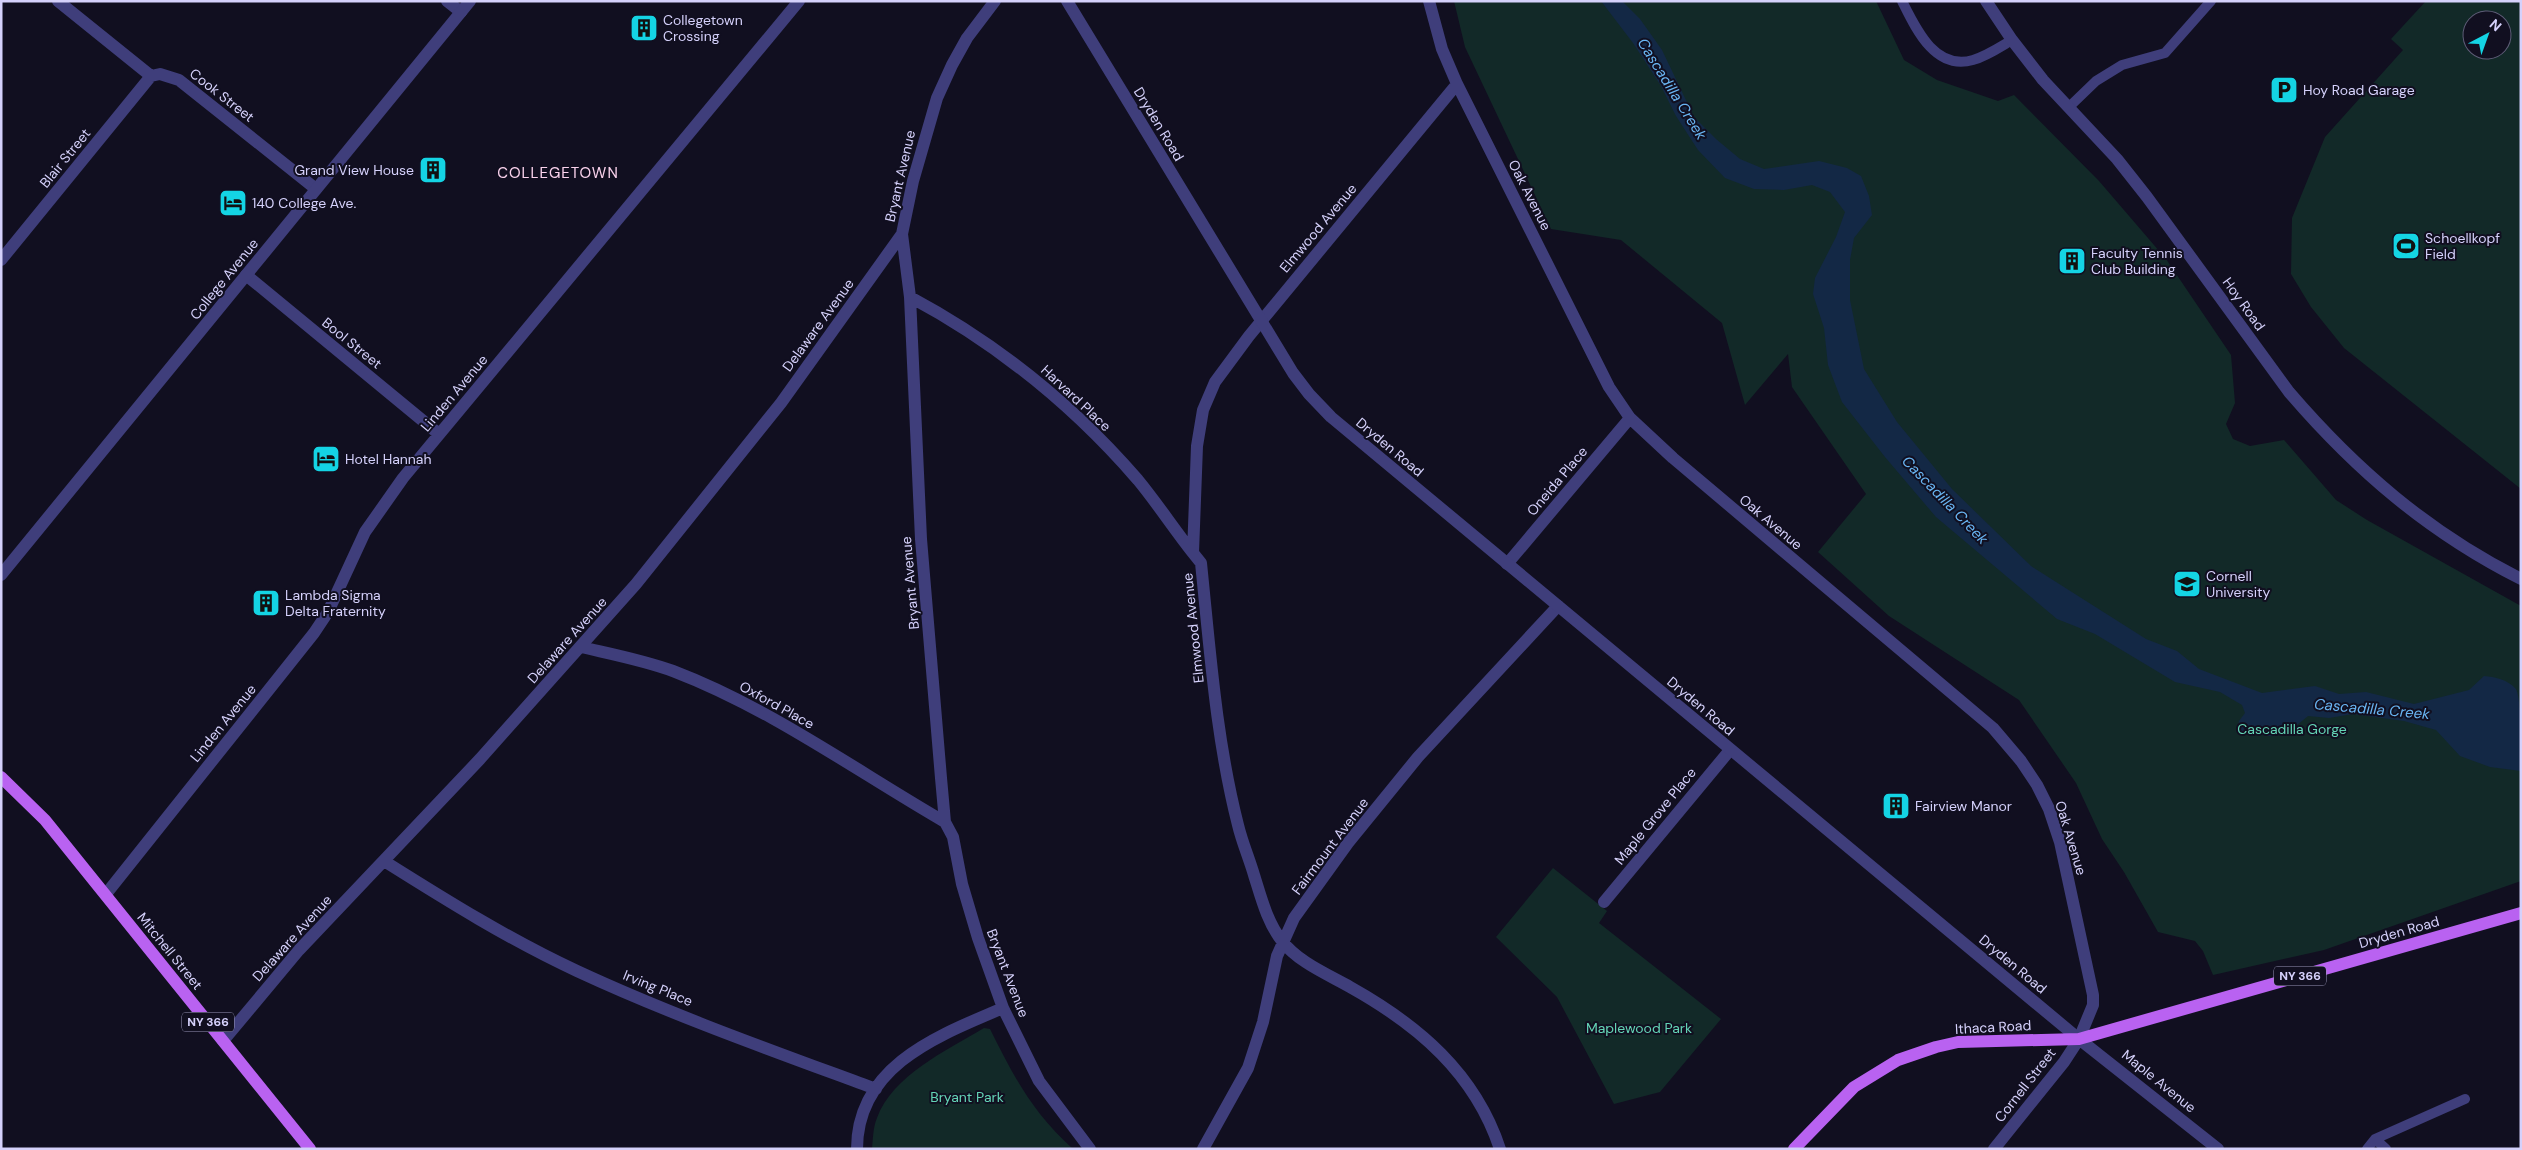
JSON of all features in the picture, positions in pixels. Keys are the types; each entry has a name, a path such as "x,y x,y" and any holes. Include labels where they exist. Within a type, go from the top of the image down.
{"main road":[{"name":"Mitchell Street","path":"1,777 45,820 310,1149"},
{"name":"Dryden Road","path":"2079,1039 2521,913"},
{"name":"Ithaca Road","path":"1794,1149 1849,1091 1882,1068 1898,1060 1936,1047 1958,1042 2079,1039"}],"street":[{"path":"58,1 151,76"},
{"path":"447,1 461,12"},
{"name":"College Avenue","path":"1,575 470,1"},
{"name":"Linden Avenue","path":"106,894 314,633 328,612 365,532 398,484 799,1"},
{"name":"Bryant Avenue","path":"994,1 967,38 937,98 913,181 902,234 910,297 921,539 945,822 953,837 962,884 978,938 1004,1008 1039,1081 1054,1104 1090,1149"},
{"name":"Dryden Road","path":"1067,1 1304,387 1331,417 2079,1039"},
{"name":"Oak Avenue","path":"1429,1 1442,49 1457,84 1609,387 1630,418 1672,458 1993,728 2021,761 2045,801 2060,842 2090,976 2093,1005 2079,1039"},
{"name":"Hoy Road","path":"1986,1 2012,40 2043,80 2117,160 2147,197 2289,392 2342,451 2404,506 2470,551 2521,579"},
{"name":"Cook Street","path":"151,76 160,74 170,75 179,80 316,189"},
{"name":"Blair Street","path":"1,260 151,76"},
{"name":"Elmwood Avenue","path":"1457,84 1262,320 1214,382 1203,410 1197,446 1193,553 1201,563 1218,722 1238,825 1267,914 1282,942 1306,962 1376,1001 1432,1042 1449,1060 1475,1094 1488,1118 1500,1149"},
{"name":"Delaware Avenue","path":"223,1041 299,950 480,759 636,584 731,468 902,234"},
{"name":"Bool Street","path":"246,275 439,434"},
{"name":"Harvard Place","path":"910,297 943,314 995,348 1042,386 1094,433 1138,480 1193,553"},
{"name":"Oneida Place","path":"1508,564 1630,418"},
{"name":"Fairmount Avenue","path":"1203,1149 1248,1068 1263,1022 1282,942 1294,918 1343,851 1418,757 1558,606"},
{"name":"Oxford Place","path":"581,647 672,671 736,698 789,727 875,782 945,822"},
{"name":"Maple Grove Place","path":"1604,902 1730,750"},
{"name":"Irving Place","path":"384,861 524,944 578,971 773,1050 876,1089"},
{"path":"857,1149 857,1133 866,1108 876,1089 902,1059 919,1047 1004,1008"},
{"name":"Cornell Street","path":"1994,1149 2053,1076 2079,1039"},
{"name":"Maple Avenue","path":"2079,1039 2218,1149"}],"lane":[{"path":"1902,1 1926,44 1935,52 1948,59 1971,61 2012,40"},
{"path":"2068,107 2096,81 2122,66 2165,53 2211,1"},
{"path":"2367,1149 2374,1139 2465,1099"},
{"path":"2374,1139 2386,1149"}],"green space":[{"name":"Cascadilla Gorge","path":"1454,1 1876,1 1904,60 1937,80 1998,101 2014,95 2099,181 2166,259 2231,355 2235,403 2226,424 2233,439 2250,446 2284,440 2336,500 2367,520 2521,606 2521,881 2324,950 2213,975 2203,951 2195,941 2158,932 2124,872 2102,839 2076,783 2019,700 1889,616 1818,552 1866,494 1792,387 1788,354 1745,405 1722,323 1621,240 1551,229 1465,47"},
{"name":"Schoellkopf Field","path":"2426,1 2521,1 2521,489 2344,348 2311,307 2291,274 2292,218 2325,137 2403,50 2391,39"},
{"name":"Maplewood Park","path":"1553,868 1607,911 1599,923 1721,1019 1660,1092 1614,1104 1557,997 1496,937"},
{"name":"Bryant Park","path":"984,1028 990,1029 1007,1063 1035,1107 1073,1149 872,1149 877,1118 884,1103 895,1089 922,1065"}],"water":[{"name":"Cascadilla Creek","path":"1601,1 1622,1 1640,19 1662,50 1694,117 1740,159 1764,169 1819,161 1847,168 1861,176 1869,196 1872,215 1854,238 1850,260 1850,300 1864,369 1897,422 1952,489 2031,566 2146,639 2177,651 2199,669 2262,693 2315,686 2339,694 2366,692 2414,704 2469,690 2484,676 2505,681 2516,689 2518,695 2521,728 2521,771 2490,767 2460,756 2436,730 2404,721 2353,714 2329,718 2308,716 2283,734 2276,736 2238,730 2239,721 2245,713 2242,705 2220,692 2175,682 2095,634 2057,619 1936,517 1885,457 1842,402 1828,365 1824,328 1813,294 1815,278 1836,237 1845,212 1830,192 1812,185 1784,190 1754,189 1725,178 1698,150 1676,116 1661,86 1633,43"}],"place":[{"name":"Collegetown Crossing","path":"644,28"},
{"name":"Hoy Road Garage","path":"2284,90"},
{"name":"Grand View House","path":"433,170"},
{"name":"140 College Ave.","path":"233,203"},
{"name":"Schoellkopf Field","path":"2406,246"},
{"name":"Faculty Tennis Club Building","path":"2072,261"},
{"name":"Hotel Hannah","path":"326,459"},
{"name":"Cornell University","path":"2187,584"},
{"name":"Lambda Sigma Delta Fraternity","path":"266,603"},
{"name":"Fairview Manor","path":"1896,806"}],"district":[{"name":"COLLEGETOWN","path":"558,173"}]}
